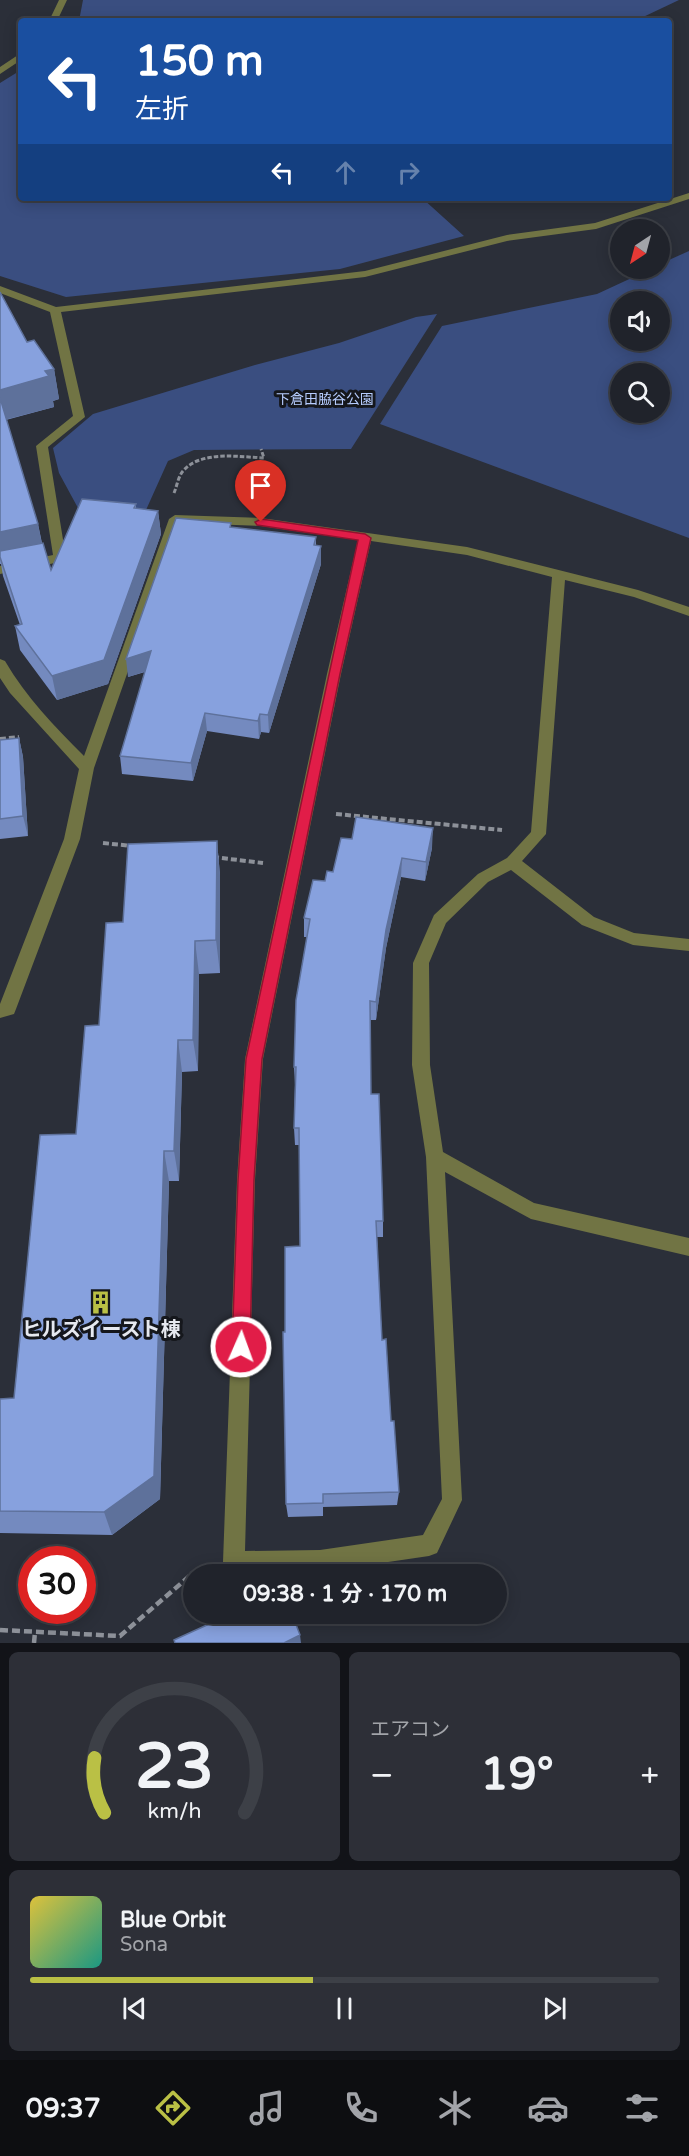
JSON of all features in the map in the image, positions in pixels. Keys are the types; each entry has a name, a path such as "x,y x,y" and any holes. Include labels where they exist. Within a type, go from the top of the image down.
{"street":[{"path":"54,18 63,0"},
{"path":"0,71 18,58"},
{"path":"0,289 55,310 365,274 507,238 596,225 647,211 689,196"},
{"path":"0,570 60,558 42,447 79,417 55,310"},
{"path":"0,1011 8,1009 72,839 87,768 175,519 261,522 467,551 638,594 689,612"},
{"path":"365,538 293,867 254,1059 246,1180 234,1562 320,1561 429,1545 452,1500 435,1157 422,1065 421,963 440,919 483,878 512,862 538,834 560,573"},
{"path":"0,664 4,677 87,768"},
{"path":"512,862 588,921 633,939 689,945"},
{"path":"435,1157 531,1211 689,1247"}],"path":[{"path":"175,519 169,508 182,471 192,464 214,457 264,458 261,449"},
{"path":"306,811 538,834"},
{"path":"72,839 142,848"},
{"path":"212,857 293,867"},
{"path":"0,1630 120,1636 192,1574 234,1562"},
{"path":"34,1643 35,1632"}],"green space":[{"path":"83,0 679,0 641,18 80,18"},
{"path":"18,72 18,201 425,201 464,236 340,269 66,297 0,276 0,83"},
{"path":"689,251 689,538 380,424 442,326 597,294 629,279 670,279 670,260"},
{"name":"下倉田脇谷公園","path":"437,314 351,449 194,450 168,461 146,510 78,508 59,473 53,448 93,414 255,365 339,343 416,317"}],"building":[{"path":"0,292 27,342 34,340 54,369 45,371 49,376 0,390"},
{"path":"0,398 38,524 0,532"},
{"path":"82,499 136,504 134,508 158,511 104,660 52,676 15,626 22,624 0,551 43,543 51,570"},
{"path":"176,518 231,523 230,527 316,537 314,545 321,546 268,715 260,714 258,721 205,713 191,763 120,756 151,651 126,659"},
{"path":"19,738 23,816 0,819 0,740"},
{"path":"356,817 433,828 426,862 402,858 386,930 376,1002 370,1001 371,1094 379,1094 383,1221 376,1221 382,1340 386,1339 391,1421 394,1421 399,1492 323,1494 323,1503 286,1504 283,1332 285,1332 285,1247 300,1246 299,1128 294,1128 296,1067 294,1067 296,1000 310,919 304,918 313,880 325,881 327,871 333,872 341,838 352,839"},
{"name":"ヒルズイースト棟","path":"217,841 216,940 195,941 193,1040 178,1040 174,1151 164,1151 154,1476 104,1512 0,1511 0,1399 14,1398 40,1135 76,1134 85,1026 99,1025 106,923 123,922 128,844"},
{"path":"209,1624 296,1624 300,1635 284,1643 175,1643 174,1640"}],"place":[{"name":"ヒルズイースト棟","path":"101,1302"}],"route":[{"path":"241,1347 246,1180 254,1059 334,674 365,538 261,522"}]}
